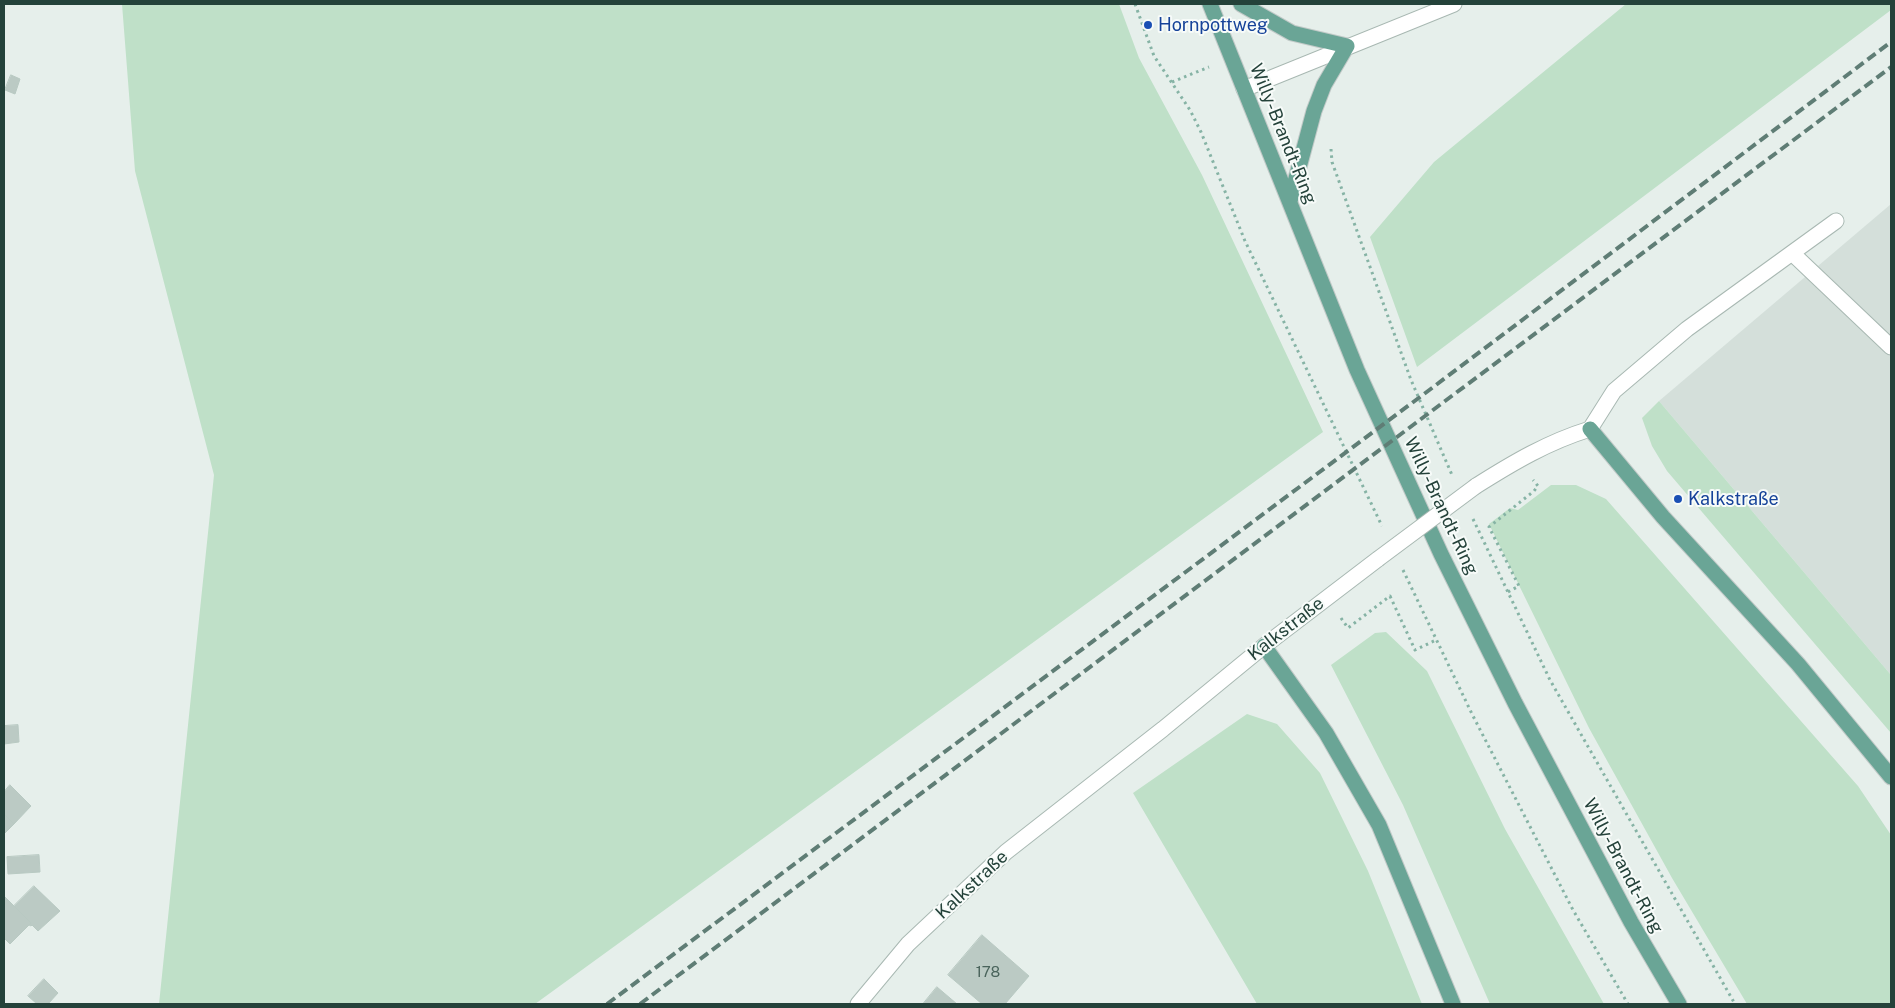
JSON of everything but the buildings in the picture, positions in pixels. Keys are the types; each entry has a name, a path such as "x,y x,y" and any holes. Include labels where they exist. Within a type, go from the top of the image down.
{"main road":[{"name":"Willy-Brandt-Ring","path":"1210,4 1357,370 1441,554 1515,703 1626,914 1679,1004"},
{"path":"1240,4 1292,33 1310,39 1347,46 1324,85 1314,111 1290,202"},
{"path":"1590,429 1663,517 1798,664 1891,777"},
{"path":"1264,646 1326,733 1379,825 1453,1004"}],"street":[{"path":"1244,89 1454,4"},
{"path":"1590,429 1614,391 1687,329 1836,221"},
{"path":"1792,253 1891,347"},
{"name":"Kalkstraße","path":"858,1004 908,944 1006,852 1163,729 1264,646 1378,558 1476,486 1518,459 1566,436 1590,429"}],"path":[{"path":"1135,4 1154,56 1172,82"},
{"path":"1330,146 1332,162 1412,380 1454,477"},
{"path":"1508,592 1519,586 1489,527 1534,491"},
{"path":"1473,518 1550,680 1735,1004"},
{"path":"1348,628 1390,596 1415,650 1436,640"}],"shaded area":[{"path":"1891,204 1891,675 1659,401"}],"green space":[{"path":"122,4 1119,4 1139,58 1202,175 1323,432 535,1004 159,1004 214,475 135,171"},
{"path":"1626,4 1891,4 1891,10 1417,367 1370,237 1434,162"},
{"path":"1659,401 1891,675 1891,733 1667,471 1652,446 1642,418"},
{"path":"1551,485 1576,485 1606,499 1858,786 1891,835 1891,1004 1747,1004 1672,878 1589,728 1489,524 1510,508 1518,510"},
{"path":"1386,632 1427,671 1505,829 1604,1004 1490,1004 1403,805 1331,665 1375,633"},
{"path":"1247,714 1277,724 1320,773 1368,871 1422,1004 1257,1004 1133,793"}],"railway":[{"path":"607,1004 1428,391 1891,42"},
{"path":"640,1004 1891,67"}],"place":[{"name":"Hornpottweg","path":"1148,25"},
{"name":"Kalkstraße","path":"1678,499"}]}
